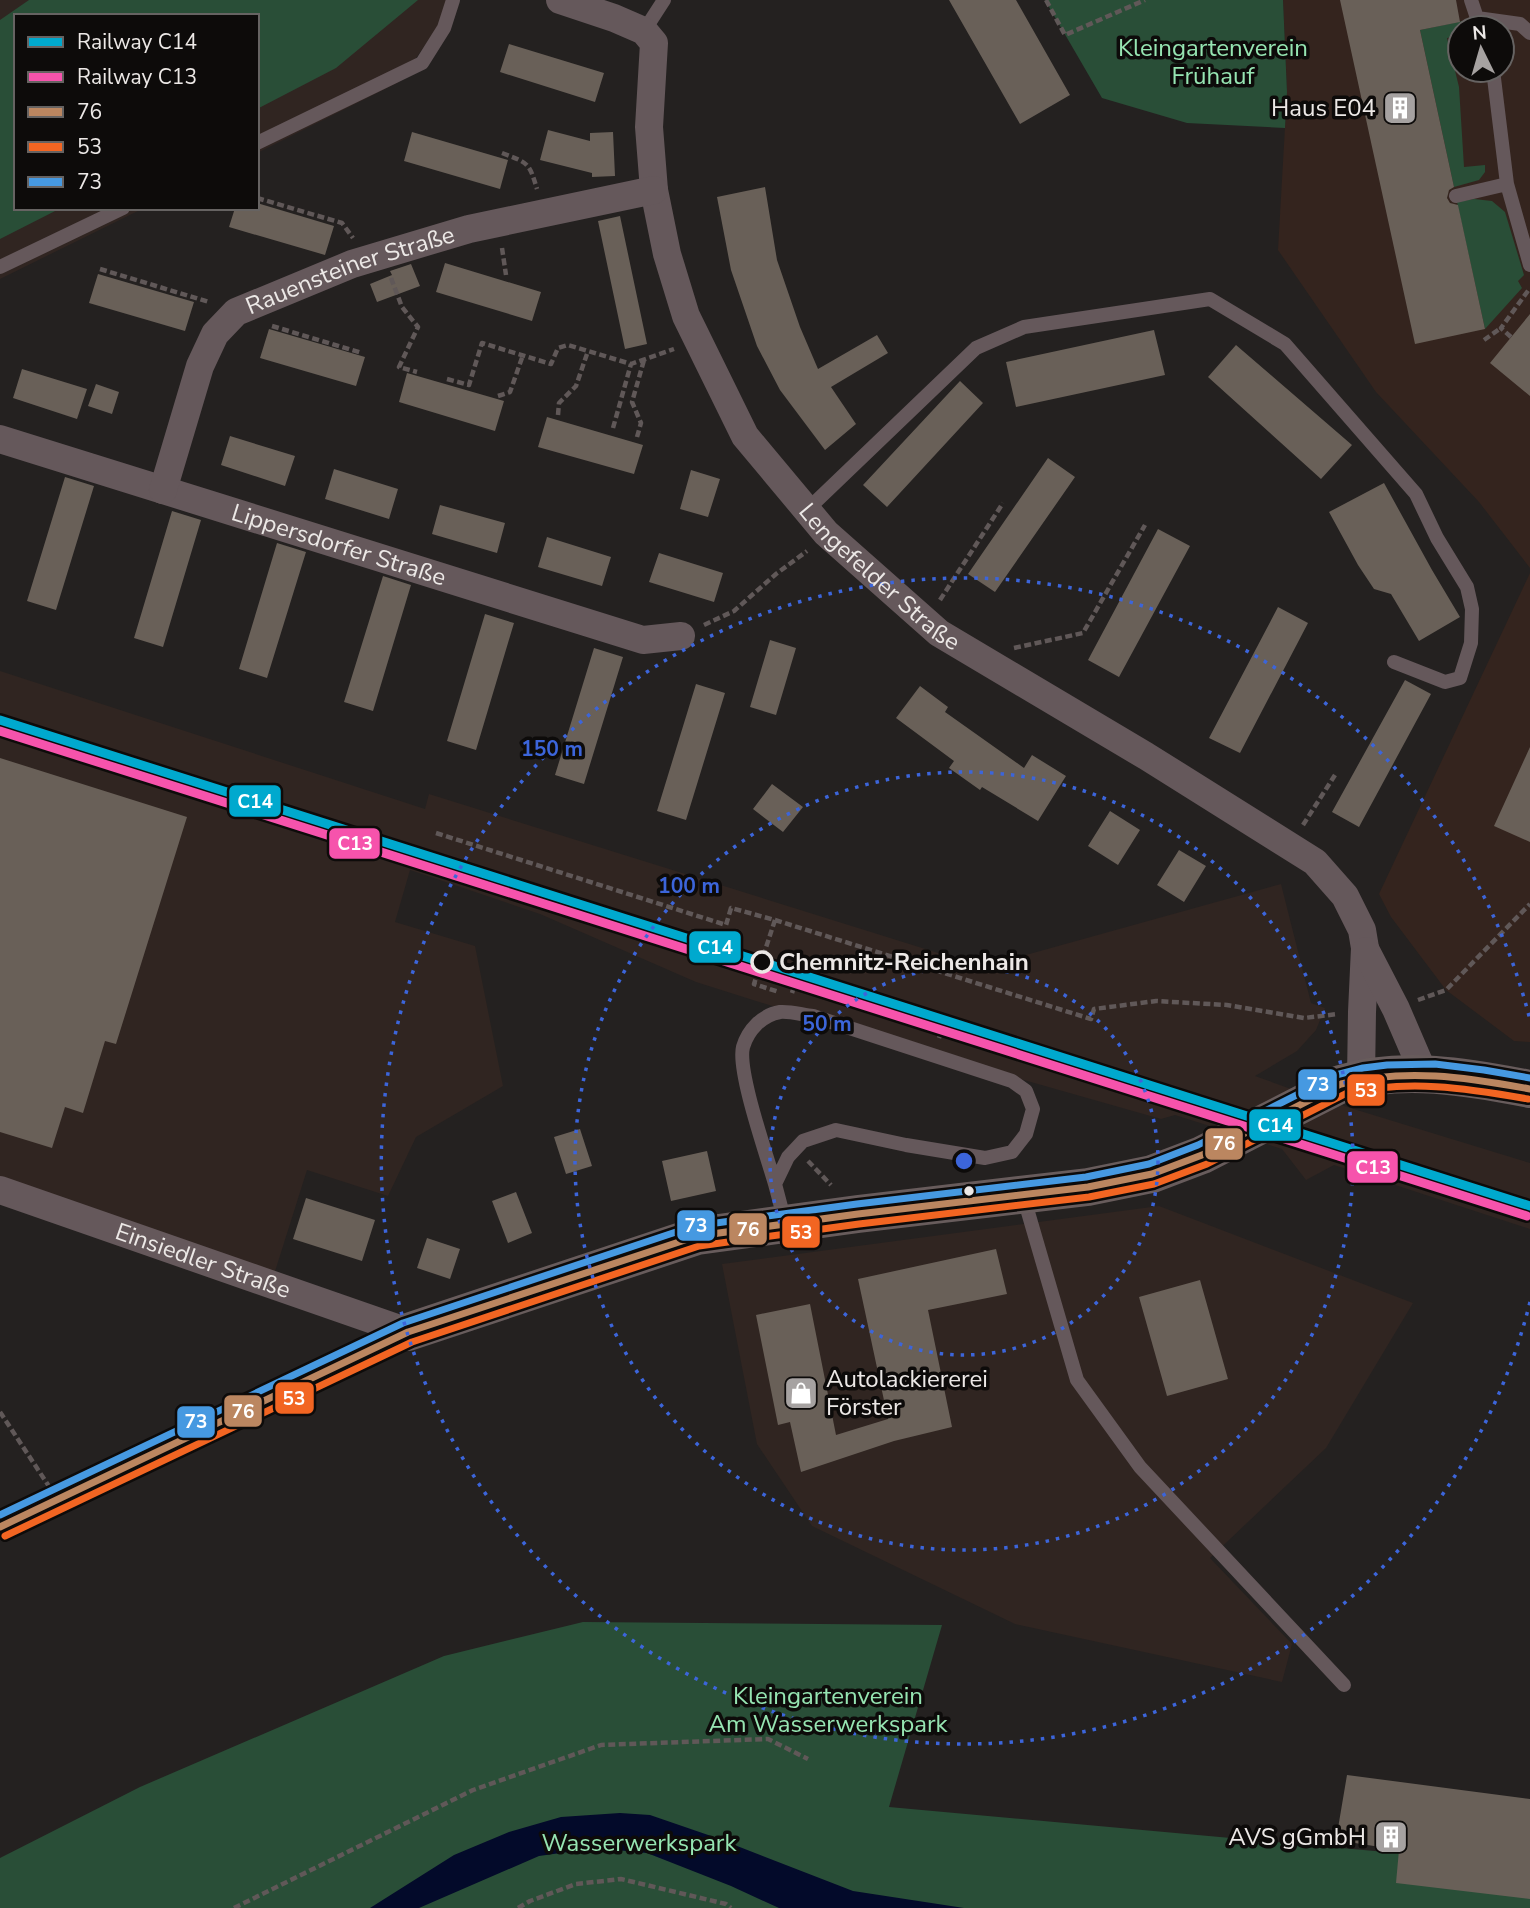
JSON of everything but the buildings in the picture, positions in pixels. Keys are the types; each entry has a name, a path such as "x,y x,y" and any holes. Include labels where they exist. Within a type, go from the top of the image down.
{"main road":[{"path":"408,1332 697,1237 858,1214 1088,1187 1152,1174 1202,1155 1351,1081 1392,1073 1424,1074 1530,1089"}],"street":[{"path":"560,0 644,31"},
{"name":"Lengefelder Straße","path":"644,31 654,43 649,127 654,190 667,254 686,316 745,436 826,533 939,633 1146,756 1315,862 1345,896 1362,930 1365,948 1362,1012 1351,1081"},
{"name":"Rauensteiner Straße","path":"163,489 200,366 215,334 245,308 375,256 469,229 654,190"},
{"name":"Lippersdorfer Straße","path":"0,439 643,640 681,636"},
{"name":"Lengefelder Straße","path":"1365,948 1424,1074"},
{"name":"Einsiedler Straße","path":"0,1190 408,1332"}],"lane":[{"path":"259,142 422,64 444,28 453,0"},
{"path":"644,31 664,0"},
{"path":"1495,84 1507,184 1530,265"},
{"path":"1456,196 1507,184"},
{"path":"0,267 118,210"},
{"path":"807,510 976,348 1024,327 1210,299 1285,344 1416,495 1437,538 1467,587 1472,610 1471,643 1460,678 1445,682 1394,662"},
{"path":"775,1184 788,1157 798,1146 836,1130 985,1158 1012,1152 1026,1134 1033,1109 1026,1091 1013,1081 813,1016 782,1012 766,1016 752,1028 743,1049 744,1074 786,1225"},
{"path":"1023,1194 1077,1380 1140,1467 1344,1685"}],"path":[{"path":"1046,0 1065,35 1145,0"},
{"path":"502,153 523,161 530,167 545,213"},
{"path":"259,199 342,223 375,256 402,307 418,327 399,367 417,372"},
{"path":"100,269 221,306 245,308 267,324 362,353"},
{"path":"1484,340 1501,328 1530,288"},
{"path":"1501,328 1511,337"},
{"path":"447,379 469,385 482,343 551,364 558,348 568,345 631,364 698,341"},
{"path":"558,415 558,403 576,386 588,351"},
{"path":"498,396 510,392 523,355"},
{"path":"637,437 641,423 632,402 645,359"},
{"path":"613,428 631,364"},
{"path":"926,621 1003,503"},
{"path":"979,655 1083,633 1145,525"},
{"name":"Lengefelder Straße","path":"681,636 734,611 775,574 799,559"},
{"path":"1318,803 1335,775"},
{"path":"436,833 726,925 731,908 1091,1019 1094,1009 1156,1001 1227,1005 1304,1017 1362,1012"},
{"path":"1446,990 1530,904"},
{"path":"775,920 754,984 791,996 795,983 942,1030"},
{"path":"851,1009 853,1001"},
{"path":"798,1146 810,1163 858,1214"},
{"path":"0,1412 58,1500"},
{"path":"234,1908 473,1790 601,1745 768,1739 808,1759"},
{"path":"518,1908 576,1884 621,1879 726,1904 731,1908"}],"shaded area":[{"path":"0,0 457,0 399,82 259,152 259,14 14,14 14,210 140,210 0,279"},
{"path":"1283,0 1530,0 1530,568 1479,502 1376,392 1278,250 1287,92"},
{"path":"1530,573 1530,1042 1514,1041 1446,990 1391,917 1379,894"},
{"path":"0,671 425,809 429,794 983,967 1281,884 1311,1003 1325,1008 1316,1030 1297,1051 1255,1076 1308,1095 1530,1163 1530,1229 1334,1165 1306,1180 1282,1149 1175,1115 1161,1119 842,1028 696,982 540,914 410,870 395,922 475,946 503,1086 416,1137 388,1196 307,1170 272,1281 0,1188"},
{"path":"1159,1206 1413,1303 1326,1448 1210,1558 1292,1644 1282,1682 1015,1624 812,1526 757,1444 722,1264"}],"green space":[{"path":"29,0 418,0 336,68 259,108 259,14 14,14 14,210 57,210 0,239 0,20"},
{"name":"Kleingartenverein Frühauf","path":"1045,0 1283,0 1287,92 1285,128 1187,123 1102,98"},
{"path":"1446,25 1446,84 1458,84 1464,167 1485,165 1485,172 1479,180 1454,187 1420,30"},
{"path":"1474,199 1492,201 1505,212 1524,275 1518,281 1522,288 1485,329 1457,202"},
{"path":"583,1622 942,1625 889,1807 1530,1865 1530,1908 0,1908 0,1858 140,1787 444,1656"}],"water":[{"path":"620,1813 650,1815 853,1891 964,1908 779,1908 647,1853 596,1848 539,1856 419,1908 370,1908 454,1855 509,1832 561,1817"}],"rail line":[{"name":"C14","path":"0,720 1530,1206"},
{"name":"C13","path":"0,731 1527,1216"}],"transit line":[{"name":"73","path":"0,1515 403,1323 694,1226 1086,1177 1149,1164 1198,1145 1336,1075 1363,1068 1435,1064 1530,1078"},
{"name":"76","path":"0,1527 408,1332 697,1236 1088,1187 1152,1174 1202,1155 1341,1084 1365,1079 1436,1076 1530,1089"},
{"name":"53","path":"5,1536 412,1342 699,1246 1089,1197 1154,1184 1207,1164 1345,1094 1368,1089 1436,1087 1528,1099"}],"place":[{"name":"Haus E04","path":"1400,108"},
{"name":"Chemnitz-Reichenhain","path":"762,962"},
{"name":"Autolackiererei Förster","path":"801,1393"},
{"name":"AVS gGmbH","path":"1391,1837"}],"park label":[{"name":"Kleingartenverein Am Wasserwerkspark","path":"828,1710"},
{"name":"Wasserwerkspark","path":"639,1843"}]}
